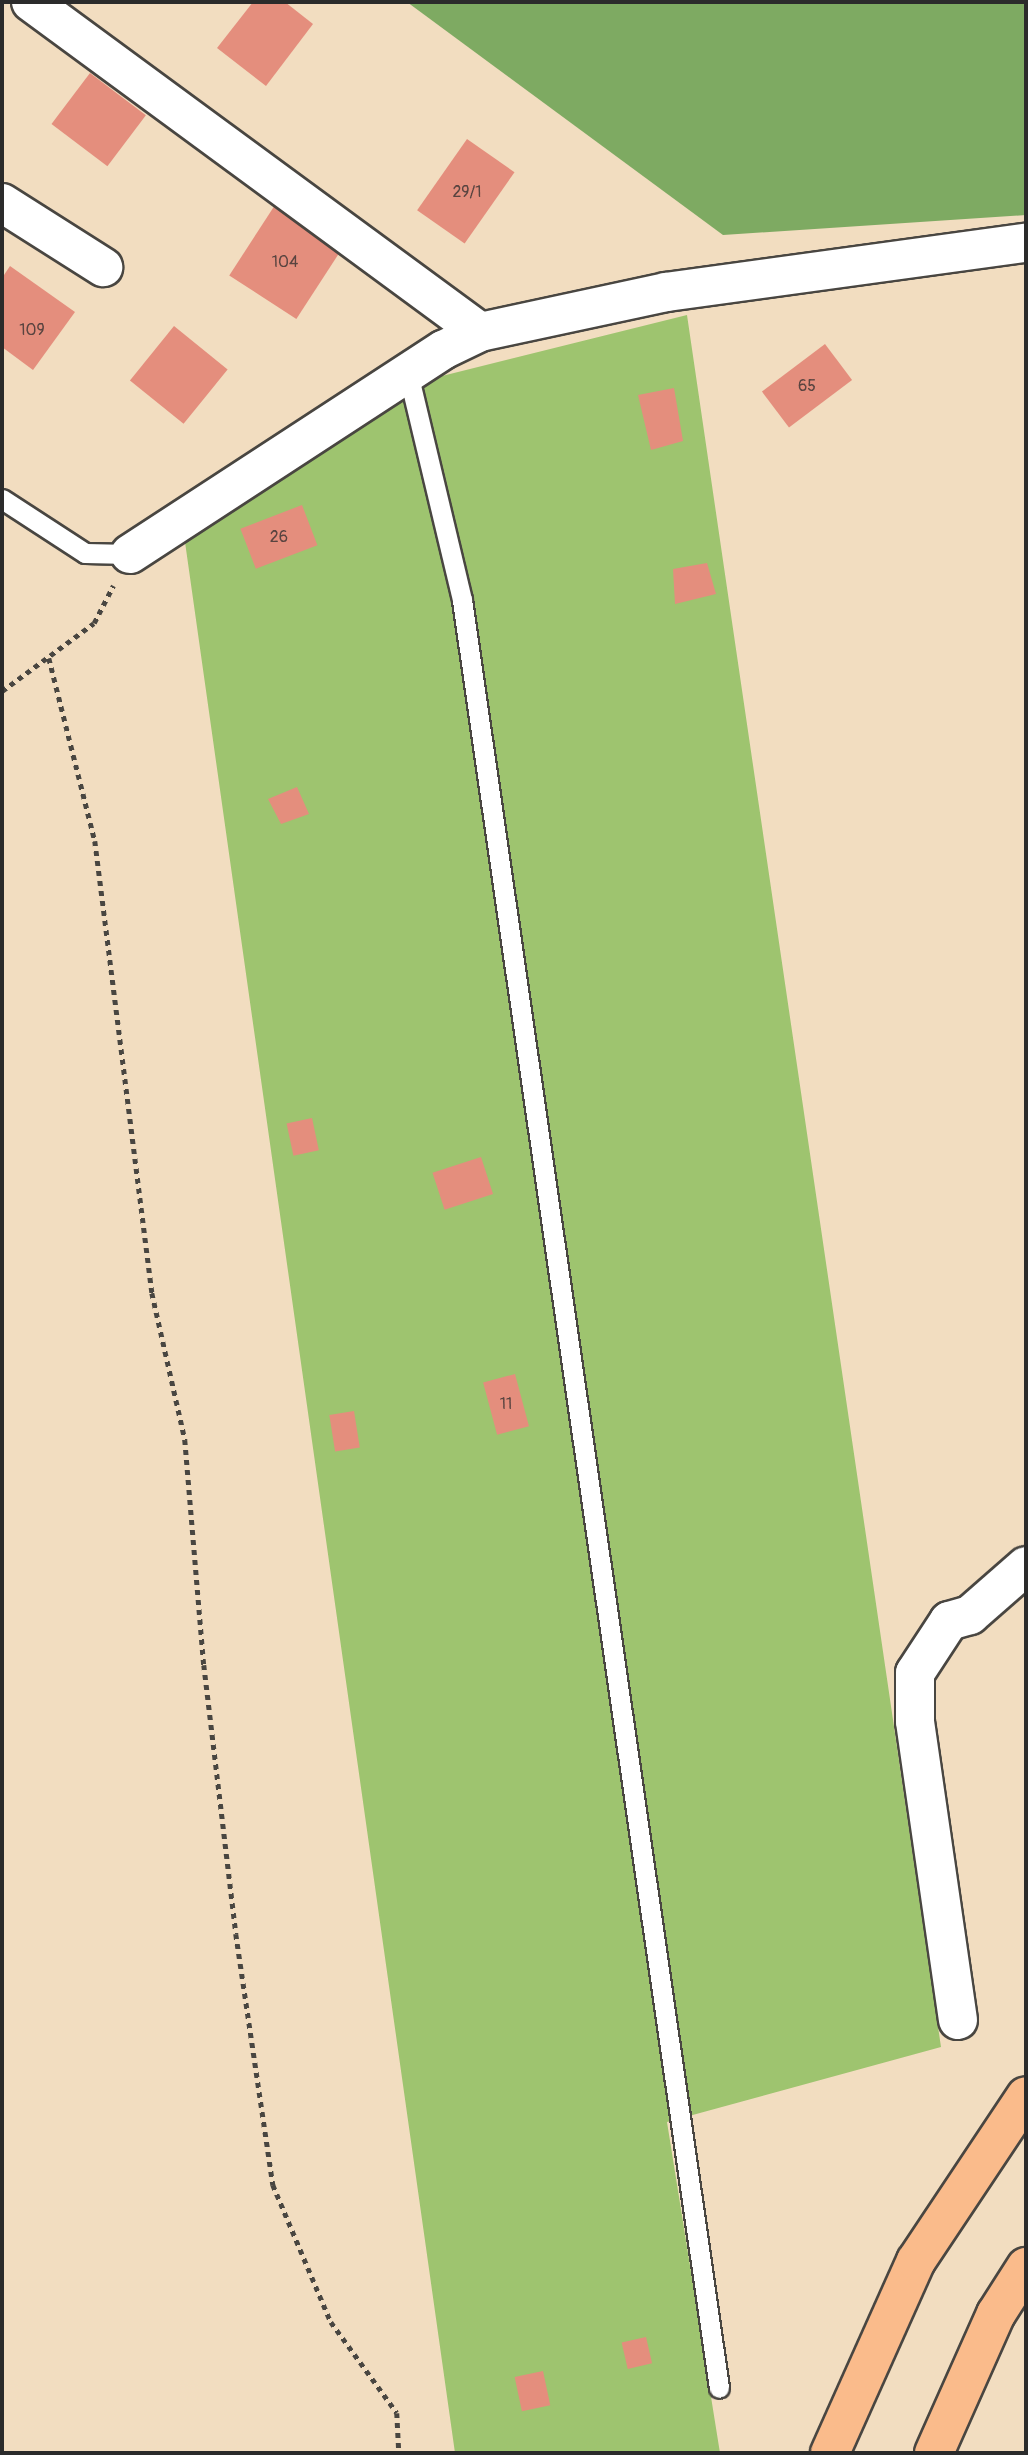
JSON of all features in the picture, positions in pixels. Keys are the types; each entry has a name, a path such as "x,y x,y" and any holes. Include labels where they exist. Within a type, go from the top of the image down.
{"main road":[{"path":"830,2453 916,2261 1026,2096"},
{"path":"934,2453 996,2315 1026,2267"}],"street":[{"path":"32,2 480,332"},
{"path":"2,203 103,267"},
{"path":"130,554 408,373 480,332 666,292 1026,243"},
{"path":"958,2020 915,1721 915,1673 949,1621 970,1615 1026,1566"}],"lane":[{"path":"408,373 462,600 719,2388"},
{"path":"2,499 85,553 130,554"}],"path":[{"path":"2,691 94,623 130,554"},
{"path":"49,658 95,841 152,1293 185,1440 204,1665 236,1934 274,2185 331,2322 397,2413 399,2453"}],"green space":[{"path":"407,2 1026,2 1026,215 723,235"},
{"path":"687,315 941,2047 667,2122 720,2453 455,2453 185,542 189,519 394,388"}],"building":[{"path":"253,2 285,2 313,24 266,86 217,48"},
{"path":"90,73 146,115 107,166 51,124"},
{"path":"467,139 515,172 465,244 417,210"},
{"path":"275,205 342,249 296,319 229,275"},
{"path":"10,266 75,312 33,370 2,347 2,278"},
{"path":"174,326 228,369 184,424 130,380"},
{"path":"825,344 852,380 789,427 762,392"},
{"path":"674,388 683,441 651,450 638,395"},
{"path":"302,505 317,545 256,569 240,529"},
{"path":"707,563 716,594 675,604 673,569"},
{"path":"297,787 309,814 281,824 268,799"},
{"path":"312,1118 319,1150 293,1156 287,1123"},
{"path":"481,1157 493,1194 445,1210 432,1173"},
{"path":"515,1374 529,1426 497,1435 483,1383"},
{"path":"354,1411 360,1448 335,1451 329,1415"},
{"path":"646,2337 652,2363 628,2369 622,2343"},
{"path":"543,2371 550,2405 522,2411 515,2377"}]}
